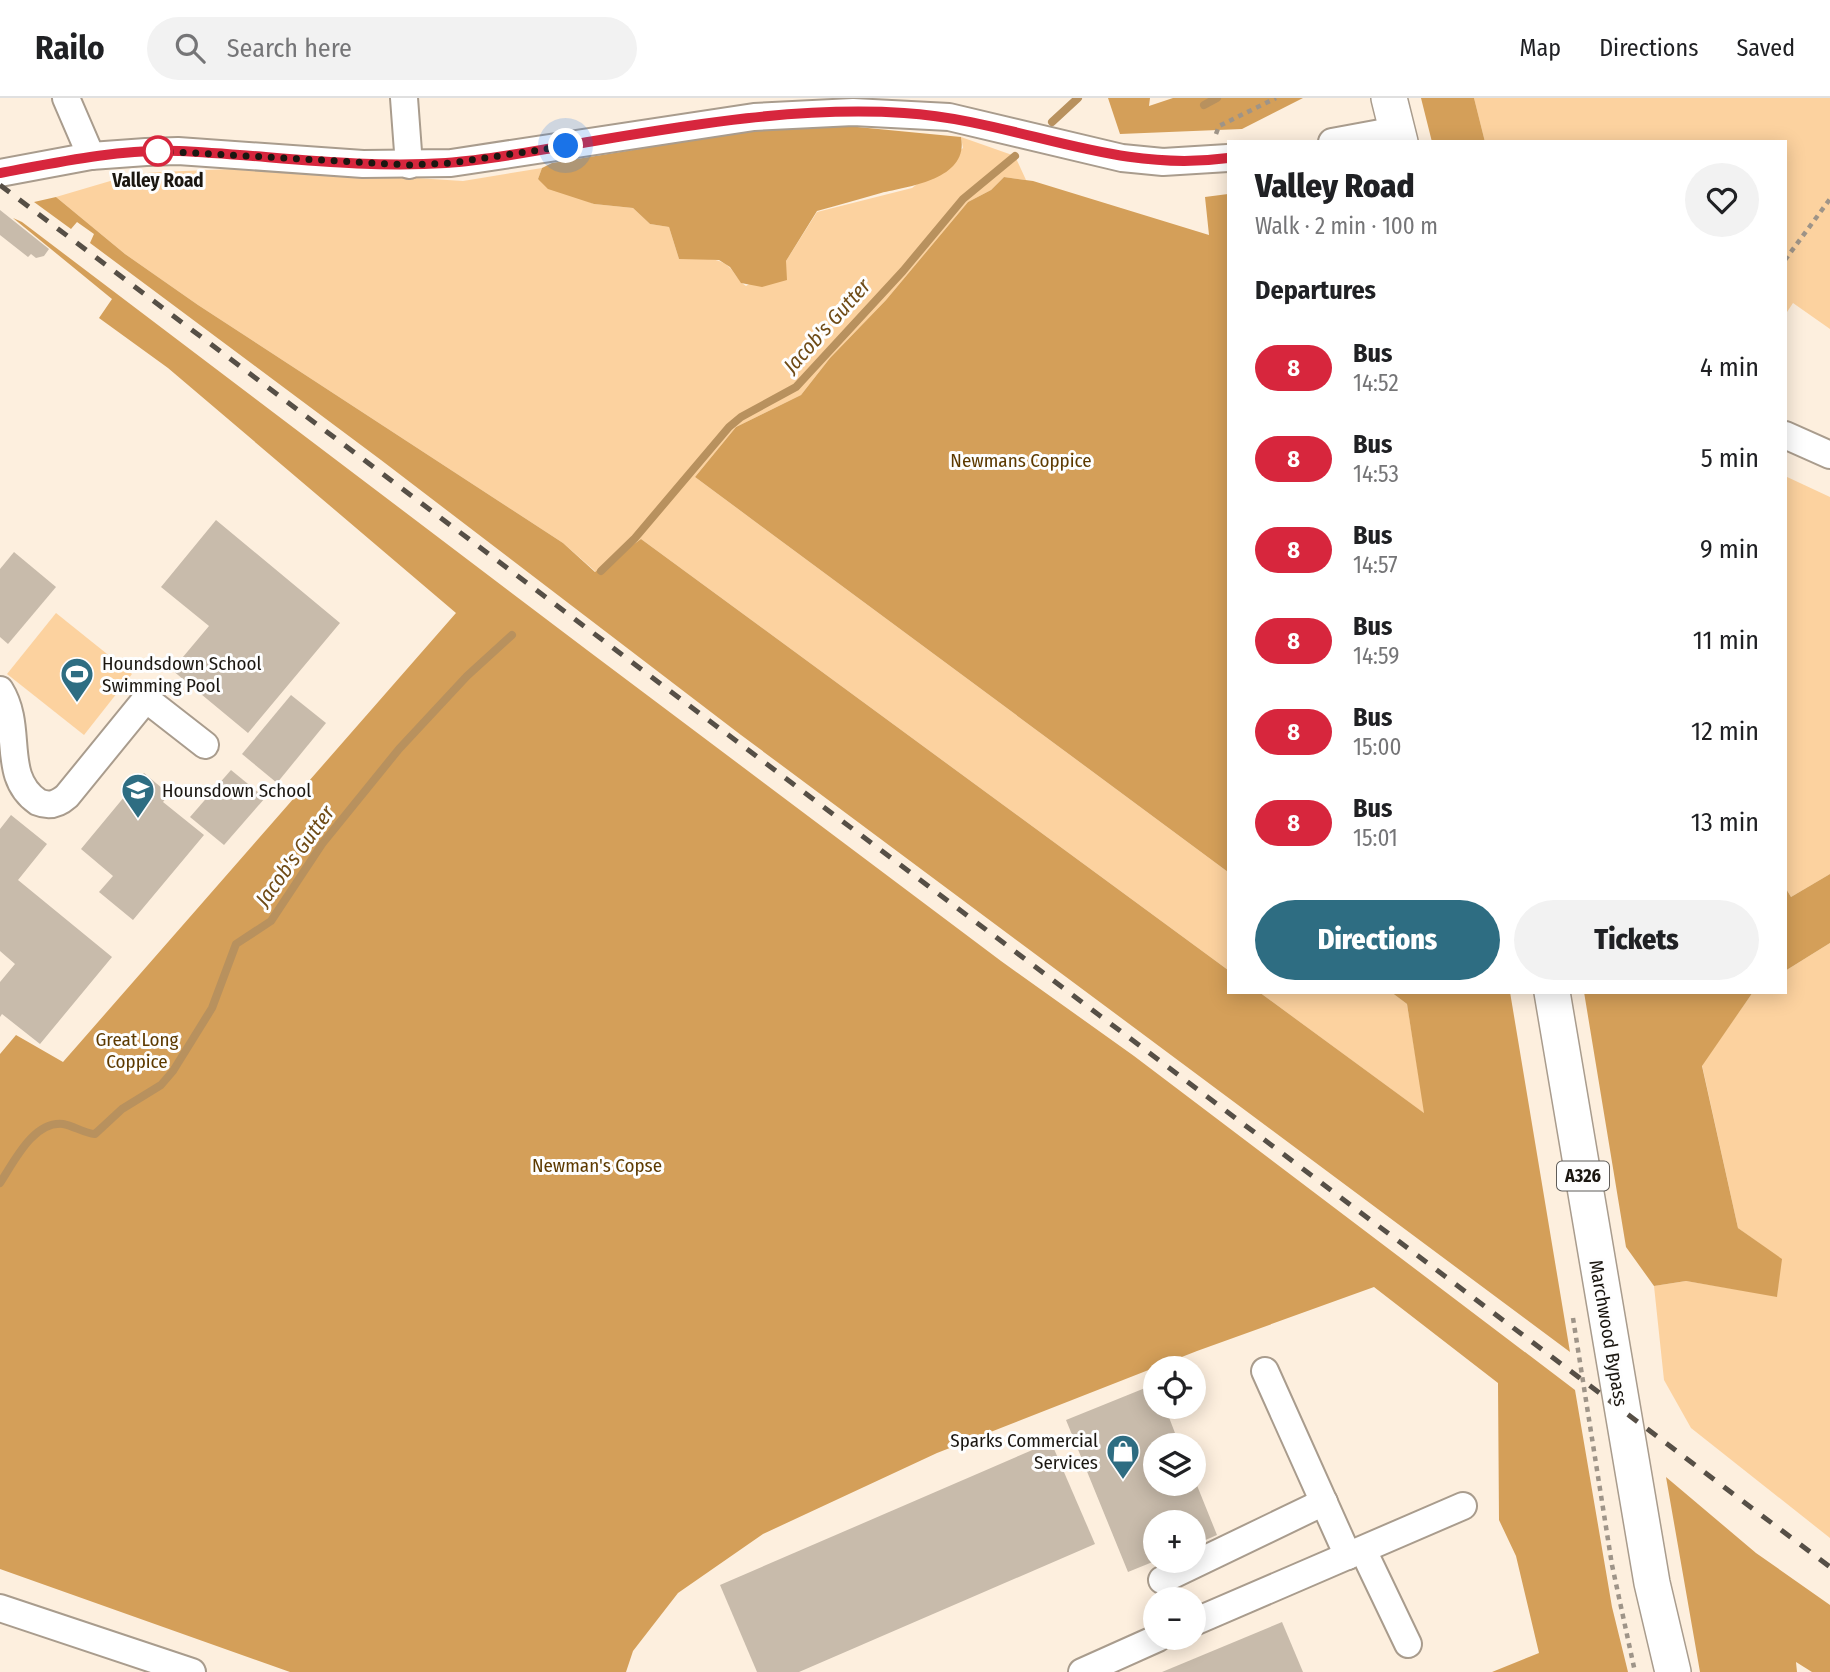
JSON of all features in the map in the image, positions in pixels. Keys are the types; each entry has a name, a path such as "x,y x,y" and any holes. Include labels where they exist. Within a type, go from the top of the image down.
{"main road":[{"name":"Marchwood Bypass","path":"1552,994 1650,1571 1673,1672"}],"street":[{"path":"66,98 91,156"},
{"path":"404,98 409,165"},
{"path":"0,173 91,156 178,151 409,165 486,158 752,108 949,117 1122,158 1163,162 1227,158"},
{"path":"1339,140 1396,123"},
{"path":"1787,436 1830,455"},
{"path":"0,690 9,717 5,768 32,798 51,805 60,802 146,699 205,745"},
{"path":"1265,1371 1324,1502 1408,1644"},
{"path":"1163,1580 1324,1502"},
{"path":"1206,1617 1463,1506"},
{"path":"0,1608 192,1672"},
{"path":"1082,1672 1143,1645"}],"path":[{"path":"1787,258 1830,199"}],"shaded area":[{"path":"1474,98 1830,98 1830,329 1793,303 1787,312 1787,140 1484,140"},
{"path":"961,137 1015,156 1026,180 1004,177 991,190 968,202 886,300 830,358 801,395 736,427 695,477 1227,871 1227,969 641,539 596,572 563,543 198,305 125,254 56,197 134,174 160,172 259,168 463,181 542,168 538,179 594,204 633,208 650,224 669,227 679,259 705,259 723,263 746,286 786,261 817,212 912,188 963,148"},
{"path":"1787,477 1830,497 1830,874 1791,897 1787,890"},
{"name":"Houndsdown School Swimming Pool","path":"56,613 132,674 84,735 7,674"},
{"path":"1830,943 1830,1538 1691,1428 1664,1380 1654,1286 1686,1281 1777,1296 1781,1259 1738,1228 1702,1065 1752,994 1787,994 1787,970"},
{"path":"1262,994 1394,994 1407,1004 1425,1114"}],"green space":[{"path":"1108,98 1150,98 1149,106 1173,98 1303,98 1242,129 1120,134"},
{"path":"1421,98 1474,98 1484,140 1432,140"},
{"path":"847,126 961,137 961,151 956,162 935,178 817,211 786,261 787,280 762,287 741,283 730,267 719,260 679,259 669,227 650,224 633,208 594,204 548,189 538,179 542,168 552,163 769,128"},
{"name":"Newmans Coppice","path":"1004,177 1033,181 1209,235 1205,197 1227,194 1227,871 695,477 736,427 801,395 830,358 886,300 968,202 991,190"},
{"path":"56,197 125,254 198,305 563,543 595,572 641,539 1227,969 1227,994 1262,994 1424,1113 1407,1004 1394,994 1510,994 1570,1352 741,735 381,460 90,243 94,234 77,222 71,229 34,202"},
{"name":"Newman's Copse","path":"13,218 22,222 1001,961 1134,1056 1575,1390 1612,1607 1628,1672 1492,1672 1539,1653 1516,1556 1499,1520 1498,1383 1374,1287 1184,1356 1143,1356 1143,1372 937,1453 763,1534 678,1593 633,1651 626,1672 290,1672 0,1569 0,1054 16,1035 63,1062 456,613 168,368 99,318 112,299"},
{"path":"1830,874 1830,943 1787,970 1787,890 1791,897"},
{"path":"1584,994 1752,994 1702,1066 1738,1228 1782,1259 1777,1297 1686,1281 1654,1286 1626,1247"},
{"path":"1666,1477 1756,1553 1830,1605 1830,1672 1812,1672 1796,1662 1797,1672 1700,1672"}],"building":[{"path":"0,210 49,249 44,256 36,258 31,254 28,257 0,235"},
{"path":"216,520 340,623 248,733 172,670 209,626 161,587"},
{"path":"14,552 56,587 8,644 0,637 0,569"},
{"path":"291,695 326,723 277,783 242,754"},
{"path":"231,770 265,798 224,845 190,817"},
{"path":"144,773 169,794 163,802 204,835 133,920 99,892 113,876 81,849"},
{"path":"11,815 47,844 18,880 112,957 40,1044 2,1014 0,1017 0,982 15,964 0,951 0,829"},
{"name":"Sparks Commercial Services","path":"1143,1389 1143,1419 1170,1419 1175,1433 1143,1433 1143,1496 1201,1496 1217,1535 1206,1540 1206,1510 1143,1510 1143,1566 1128,1572 1066,1420"},
{"path":"1051,1442 1095,1544 799,1672 757,1672 720,1585"},
{"path":"1282,1622 1303,1672 1162,1672"}],"waterway":[{"name":"Jacob's Gutter","path":"1052,122 1078,98"},
{"path":"1204,105 1217,98"},
{"name":"Jacob's Gutter","path":"601,571 635,538 729,427 741,417 796,387 903,271 963,199 1015,156"},
{"name":"Jacob's Gutter","path":"0,1183 18,1154 42,1129 63,1124 95,1134 122,1109 161,1085 173,1071 212,1008 236,944 271,921 322,844 399,749 467,676 512,635"}],"railway":[{"path":"0,185 1830,1567"}],"bus line":[{"name":"8","path":"0,173 91,156 132,152 178,151 363,164 451,163 754,117 853,112 949,117 1045,142 1122,158 1163,162 1227,158"}],"place":[{"name":"Valley Road","path":"158,151"},
{"name":"Houndsdown School Swimming Pool","path":"77,704"},
{"name":"Hounsdown School","path":"138,820"},
{"name":"Sparks Commercial Services","path":"1123,1481"}],"route":[{"path":"158,151 409,165 451,163 566,146"}],"park label":[{"name":"Great Long Coppice","path":"137,1050"}]}
